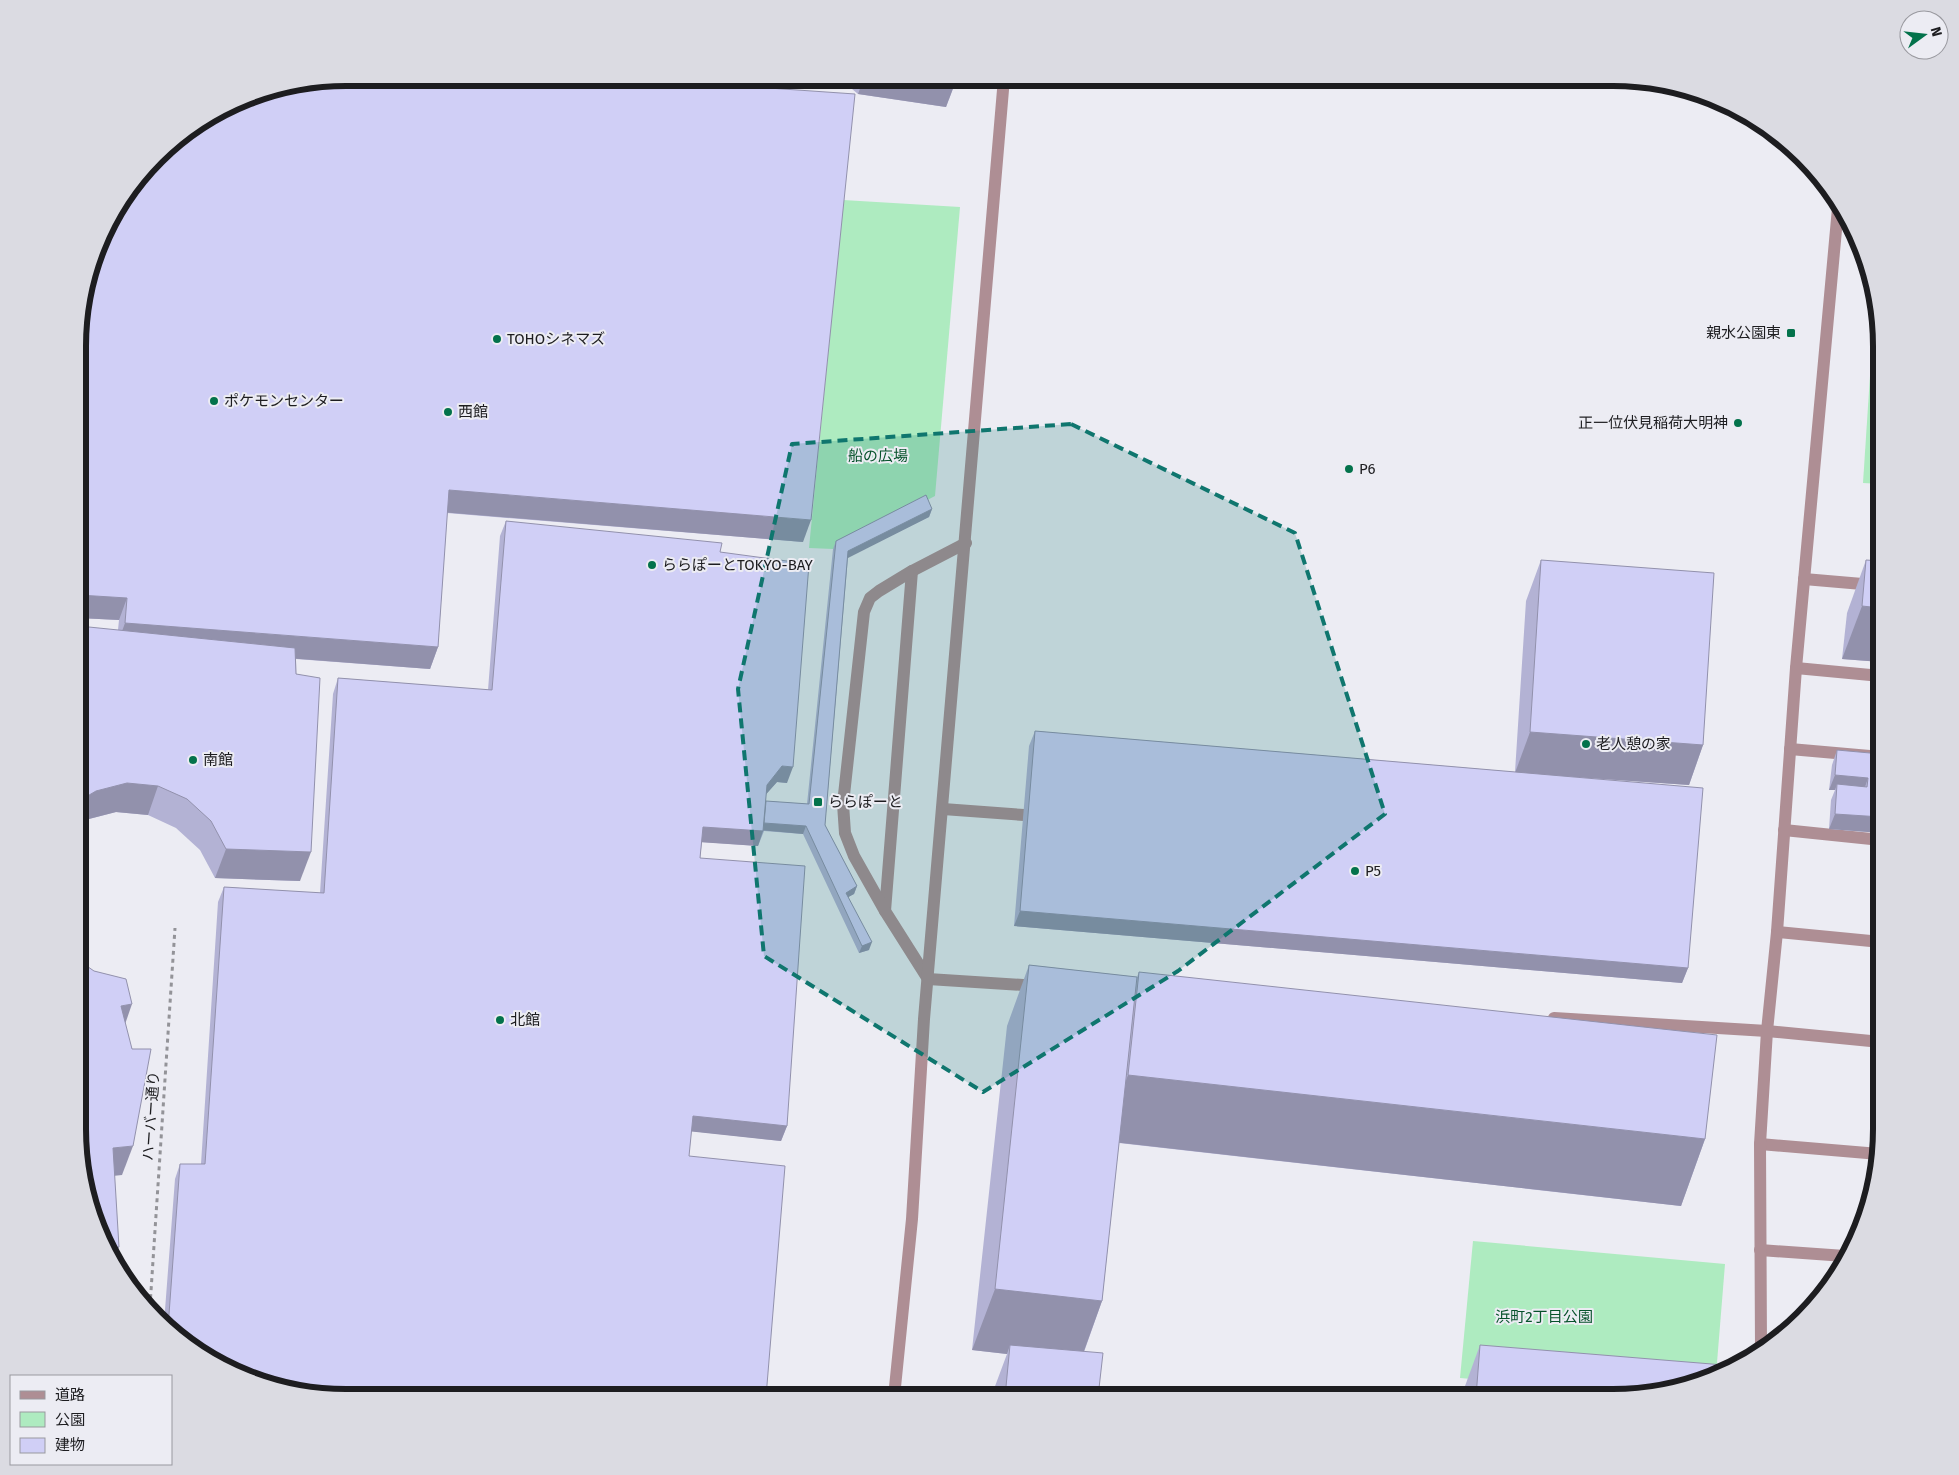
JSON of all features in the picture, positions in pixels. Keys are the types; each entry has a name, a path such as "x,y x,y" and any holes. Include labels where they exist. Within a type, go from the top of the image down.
{"street":[{"path":"895,1389 912,1219 928,979 1003,86"},
{"path":"1764,1340 1760,1250 1760,1144 1767,1032 1777,932 1796,668 1837,215"},
{"path":"928,979 885,911 854,856 845,833 843,804 864,612 870,598 912,571 966,544"},
{"path":"885,911 912,571"},
{"path":"1804,579 1873,584"},
{"path":"1796,668 1873,675"},
{"path":"1790,749 1873,756"},
{"path":"943,809 1024,815"},
{"path":"1784,830 1873,839"},
{"path":"1777,932 1873,941"},
{"path":"928,979 1054,987"},
{"path":"1540,1017 1767,1032 1873,1041"},
{"path":"1760,1144 1872,1153"},
{"path":"1760,1250 1839,1256"}],"path":[{"name":"ハーバー通り","path":"150,1299 175,928"}],"highlighted area":[{"path":"1071,424 1295,533 1385,814 1178,971 983,1092 764,956 738,689 792,444"}],"green space":[{"name":"船の広場","path":"843,200 960,207 935,496 833,549 809,548"},
{"path":"1872,338 1873,484 1863,483"},
{"name":"浜町2丁目公園","path":"1473,1241 1725,1264 1717,1367 1712,1369 1663,1384 1612,1389 1587,1389 1460,1378"}],"building":[{"name":"西館","path":"347,86 740,86 855,94 811,520 449,490 438,647 125,623 127,598 86,595 86,347 88,313 100,263 121,216 151,175 175,151 202,130 247,106 279,95 313,88"},
{"path":"926,495 932,509 848,551 825,825 857,886 846,893 872,942 862,946 806,826 764,823 766,801 809,804 836,541"},
{"name":"北館","path":"506,521 722,543 720,552 809,564 793,767 782,766 767,785 763,831 703,827 700,858 805,866 787,1126 693,1116 689,1156 785,1166 767,1389 347,1389 313,1387 279,1380 232,1362 202,1345 169,1318 180,1164 205,1164 224,887 324,893 338,678 492,690"},
{"path":"1541,560 1714,573 1703,745 1530,732"},
{"path":"1866,560 1873,560 1873,607 1862,606"},
{"name":"南館","path":"86,627 295,648 296,674 320,678 311,852 226,849 211,821 187,799 158,786 127,783 96,791 86,797"},
{"name":"P5","path":"1035,731 1703,788 1688,968 1020,911"},
{"path":"1837,750 1873,753 1873,816 1835,814 1837,784 1867,787 1868,778 1835,775"},
{"path":"1029,965 1137,977 1102,1301 995,1289"},
{"path":"86,966 94,971 126,979 132,1004 121,1006 132,1049 151,1049 133,1146 113,1148 119,1247 115,1247 100,1212 88,1162 86,1128"},
{"path":"1139,972 1717,1035 1705,1139 1128,1075"},
{"path":"1010,1345 1103,1353 1099,1389 1006,1389"},
{"path":"1480,1345 1721,1365 1680,1380 1646,1387 1612,1389 1477,1389"}],"place":[{"name":"親水公園東","path":"1791,333"},
{"name":"TOHOシネマズ","path":"497,339"},
{"name":"ポケモンセンター","path":"214,401"},
{"name":"西館","path":"448,412"},
{"name":"正一位伏見稲荷大明神","path":"1738,423"},
{"name":"P6","path":"1349,469"},
{"name":"ららぽーとTOKYO-BAY","path":"652,565"},
{"name":"老人憩の家","path":"1586,744"},
{"name":"南館","path":"193,760"},
{"name":"ららぽーと","path":"818,802"},
{"name":"P5","path":"1355,871"},
{"name":"北館","path":"500,1020"}]}
